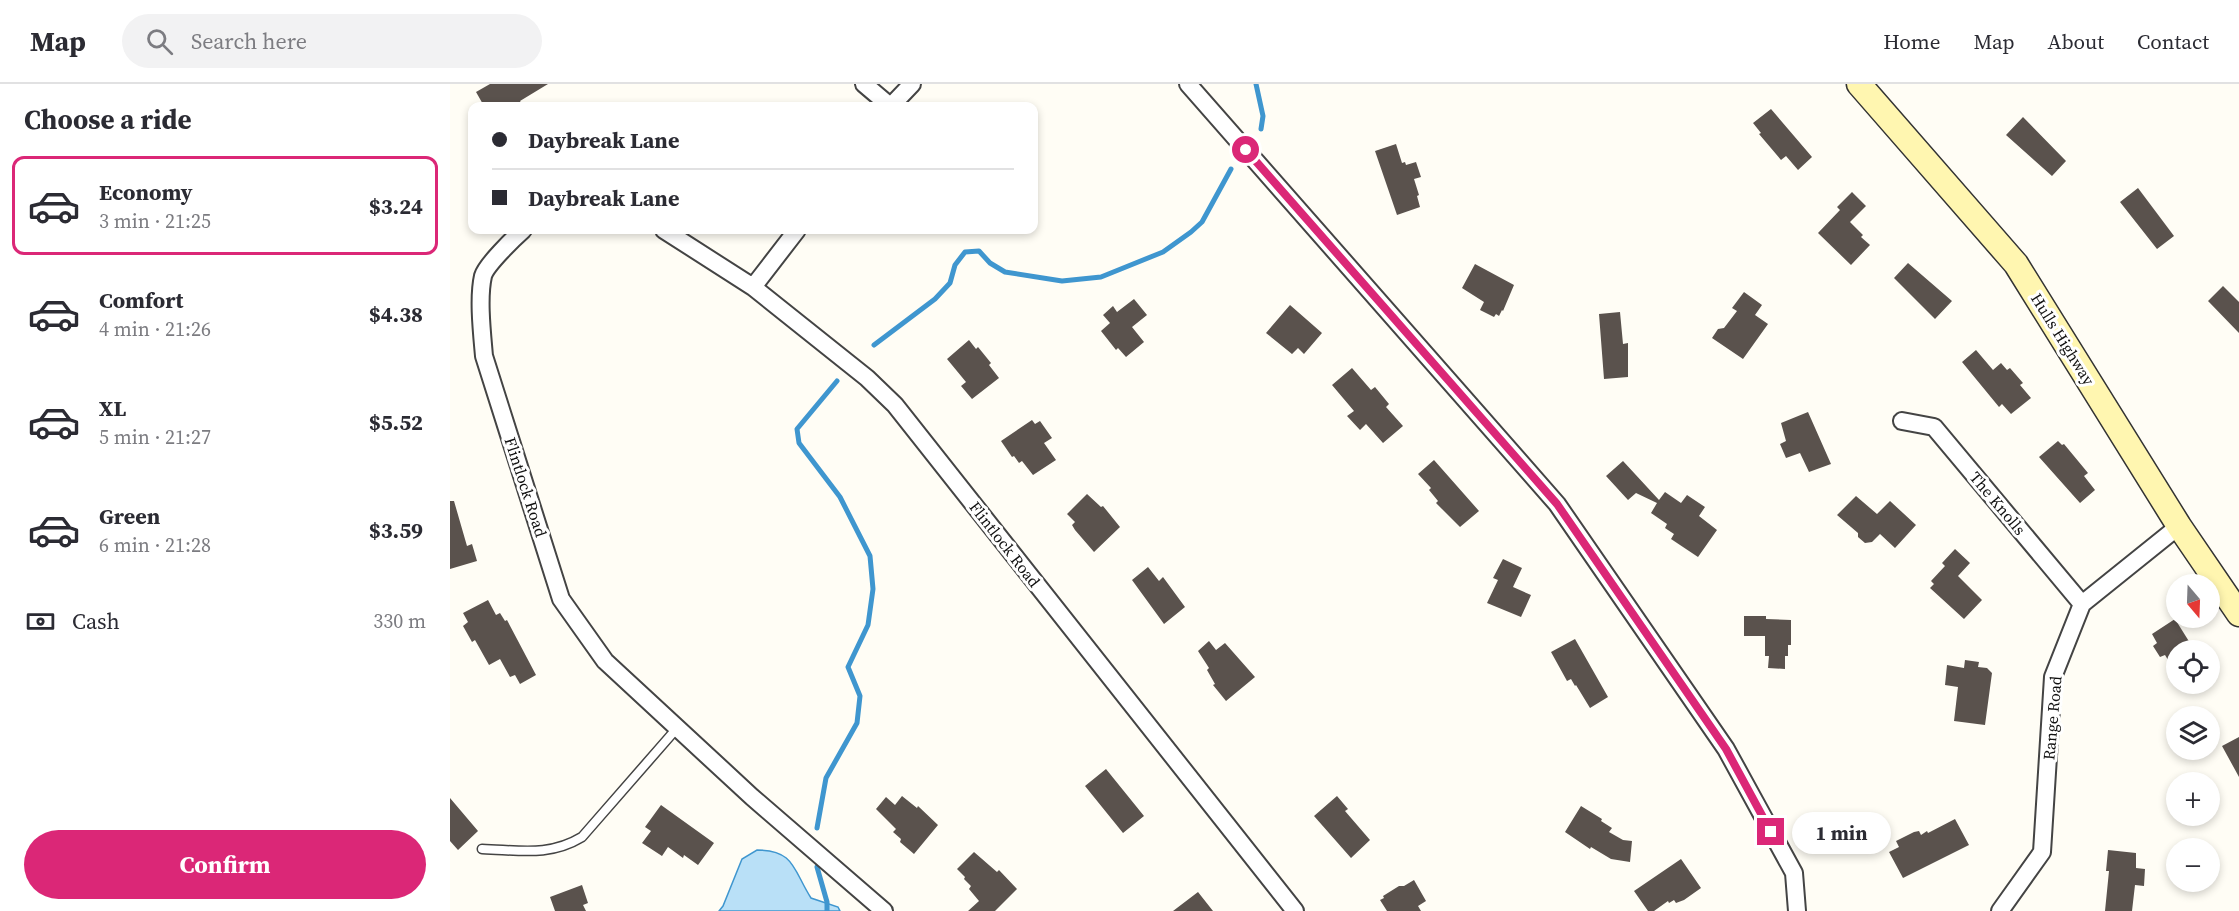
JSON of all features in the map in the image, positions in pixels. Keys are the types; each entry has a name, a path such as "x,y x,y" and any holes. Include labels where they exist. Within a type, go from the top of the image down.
{"street":[{"path":"864,84 885,102"},
{"path":"894,102 912,84"},
{"path":"1188,84 1557,504 1726,749 1794,873 1797,911"},
{"name":"Hulls Highway","path":"1858,84 2016,264 2179,526 2239,614"},
{"name":"Flintlock Road","path":"518,234 483,274 481,316 484,356 561,600 605,661 752,796 884,911"},
{"name":"Flintlock Road","path":"670,234 753,287 867,378 895,405 1295,911"},
{"path":"753,287 794,234"},
{"name":"The Knolls","path":"1902,421 1934,427 2082,604"},
{"path":"2082,604 2179,526"},
{"name":"Range Road","path":"2000,911 2042,852 2054,677 2082,604"}],"lane":[{"path":"482,849 550,851 566,846 582,837 678,727"}],"water":[{"path":"757,850 769,851 786,858 792,864 811,898 838,907 840,911 719,911 742,859"}],"building":[{"path":"490,84 548,84 521,102 482,102 476,92"},
{"path":"1771,109 1812,157 1798,170 1786,156 1781,160 1759,134 1761,133 1753,123"},
{"path":"2023,117 2066,161 2052,176 2006,135"},
{"path":"1396,144 1402,163 1405,162 1406,165 1416,162 1421,177 1414,179 1420,207 1397,215 1375,151"},
{"path":"2138,188 2174,236 2157,249 2120,202"},
{"path":"1852,192 1866,206 1850,222 1870,245 1851,265 1818,233 1840,210 1837,207"},
{"path":"1908,263 1952,301 1935,319 1894,278"},
{"path":"1475,264 1514,285 1499,316 1496,314 1494,317 1480,310 1484,302 1462,288"},
{"path":"2223,286 2239,302 2239,333 2208,301"},
{"path":"1744,292 1762,305 1755,315 1768,324 1743,359 1712,338 1718,329 1724,328 1737,311 1732,308"},
{"path":"1134,299 1147,315 1132,327 1144,342 1126,357 1118,348 1116,350 1101,331 1110,323 1103,315 1113,306 1117,312"},
{"path":"1290,305 1322,333 1304,354 1298,348 1292,354 1266,333"},
{"path":"1620,312 1623,344 1628,343 1628,377 1604,379 1599,314"},
{"path":"969,340 991,363 989,365 999,378 972,399 961,386 966,382 947,359"},
{"path":"1976,350 1993,370 2001,363 2007,370 2010,368 2023,383 2020,385 2031,398 2011,414 2002,404 1999,407 1962,362"},
{"path":"1352,368 1371,390 1375,387 1389,404 1386,407 1403,426 1383,443 1366,424 1360,430 1347,416 1354,411 1332,385"},
{"path":"1808,412 1831,464 1809,472 1800,453 1786,458 1780,444 1786,441 1781,423"},
{"path":"1032,420 1035,424 1040,421 1052,438 1044,443 1056,460 1033,475 1022,461 1019,463 1014,456 1012,457 1001,441"},
{"path":"2058,441 2064,444 2088,473 2084,476 2095,490 2080,503 2039,457"},
{"path":"1434,460 1479,511 1460,527 1436,503 1438,501 1429,490 1431,488 1418,474"},
{"path":"1623,461 1659,500 1665,492 1681,503 1687,495 1705,507 1699,516 1717,530 1698,557 1671,539 1674,534 1665,528 1667,524 1651,513 1657,503 1636,493 1628,500 1606,476"},
{"path":"1087,494 1101,507 1103,506 1120,527 1094,552 1075,530 1072,525 1075,522 1067,514"},
{"path":"1856,496 1877,514 1890,501 1916,525 1895,548 1880,534 1872,542 1865,543 1858,537 1858,533 1837,515"},
{"path":"450,501 454,501 467,546 472,544 477,561 450,569"},
{"path":"1955,549 1970,563 1958,576 1982,600 1964,619 1930,588 1934,584 1931,581 1945,566 1942,563"},
{"path":"1503,559 1522,568 1513,587 1531,595 1521,617 1487,603 1498,580 1493,578"},
{"path":"1148,567 1159,581 1163,577 1185,607 1164,624 1132,580"},
{"path":"488,600 496,615 500,613 505,621 507,620 536,675 520,684 515,675 510,677 500,659 489,665 475,640 472,642 463,626 468,622 463,613"},
{"path":"1744,616 1766,616 1766,619 1791,620 1791,645 1788,645 1788,656 1785,656 1785,669 1768,668 1769,656 1765,656 1765,636 1744,636"},
{"path":"2166,625 2166,628 2181,628 2188,640 2166,640 2166,657 2160,657 2153,646 2157,643 2152,634"},
{"path":"1575,639 1608,697 1590,708 1571,679 1567,681 1551,652"},
{"path":"1209,641 1216,650 1225,643 1255,677 1226,701 1213,685 1215,684 1207,670 1209,668 1198,651"},
{"path":"1965,660 1979,662 1978,667 1987,668 1992,673 1985,725 1954,721 1958,687 1945,685 1947,665 1964,668"},
{"path":"2239,737 2239,777 2222,746"},
{"path":"1106,769 1144,816 1123,833 1085,786"},
{"path":"902,796 917,808 918,806 938,825 914,854 900,842 901,839 893,832 896,829 876,809 886,797 895,805"},
{"path":"1337,796 1348,809 1345,811 1370,840 1351,858 1314,816"},
{"path":"450,798 478,831 458,850 450,841"},
{"path":"661,805 714,843 698,865 668,847 662,856 642,843 651,831 645,827"},
{"path":"1581,806 1612,828 1609,832 1623,840 1632,841 1630,862 1611,859 1591,847 1590,849 1565,832"},
{"path":"1955,819 1969,845 1903,878 1889,852 1899,847 1896,841 1914,832 1919,831 1921,835 1927,831 1928,833"},
{"path":"2108,850 2136,853 2136,868 2145,869 2144,886 2135,885 2132,911 2105,911 2109,871 2106,871"},
{"path":"974,852 997,872 999,870 1017,889 995,911 968,911 979,901 969,889 971,886 964,879 965,877 957,869"},
{"path":"1681,859 1701,888 1684,900 1676,903 1674,900 1669,903 1668,901 1654,911 1648,911 1634,891"},
{"path":"1414,880 1426,901 1418,906 1421,911 1387,911 1380,900 1384,898 1383,896"},
{"path":"582,885 588,903 583,905 586,911 555,911 550,897"},
{"path":"1198,892 1213,911 1173,911"}],"waterway":[{"path":"1256,84 1263,116 1261,129"},
{"path":"874,345 935,299 950,283 955,265 965,252 979,251 990,263 1005,272 1062,281 1101,277 1163,252 1202,222 1231,169"},
{"path":"817,828 826,778 857,723 860,696 848,667 868,625 873,589 870,556 840,497 799,443 797,429 837,381"},
{"path":"817,867 827,902 827,911"}],"route":[{"path":"1246,150 1557,504 1726,749 1771,832"}]}
